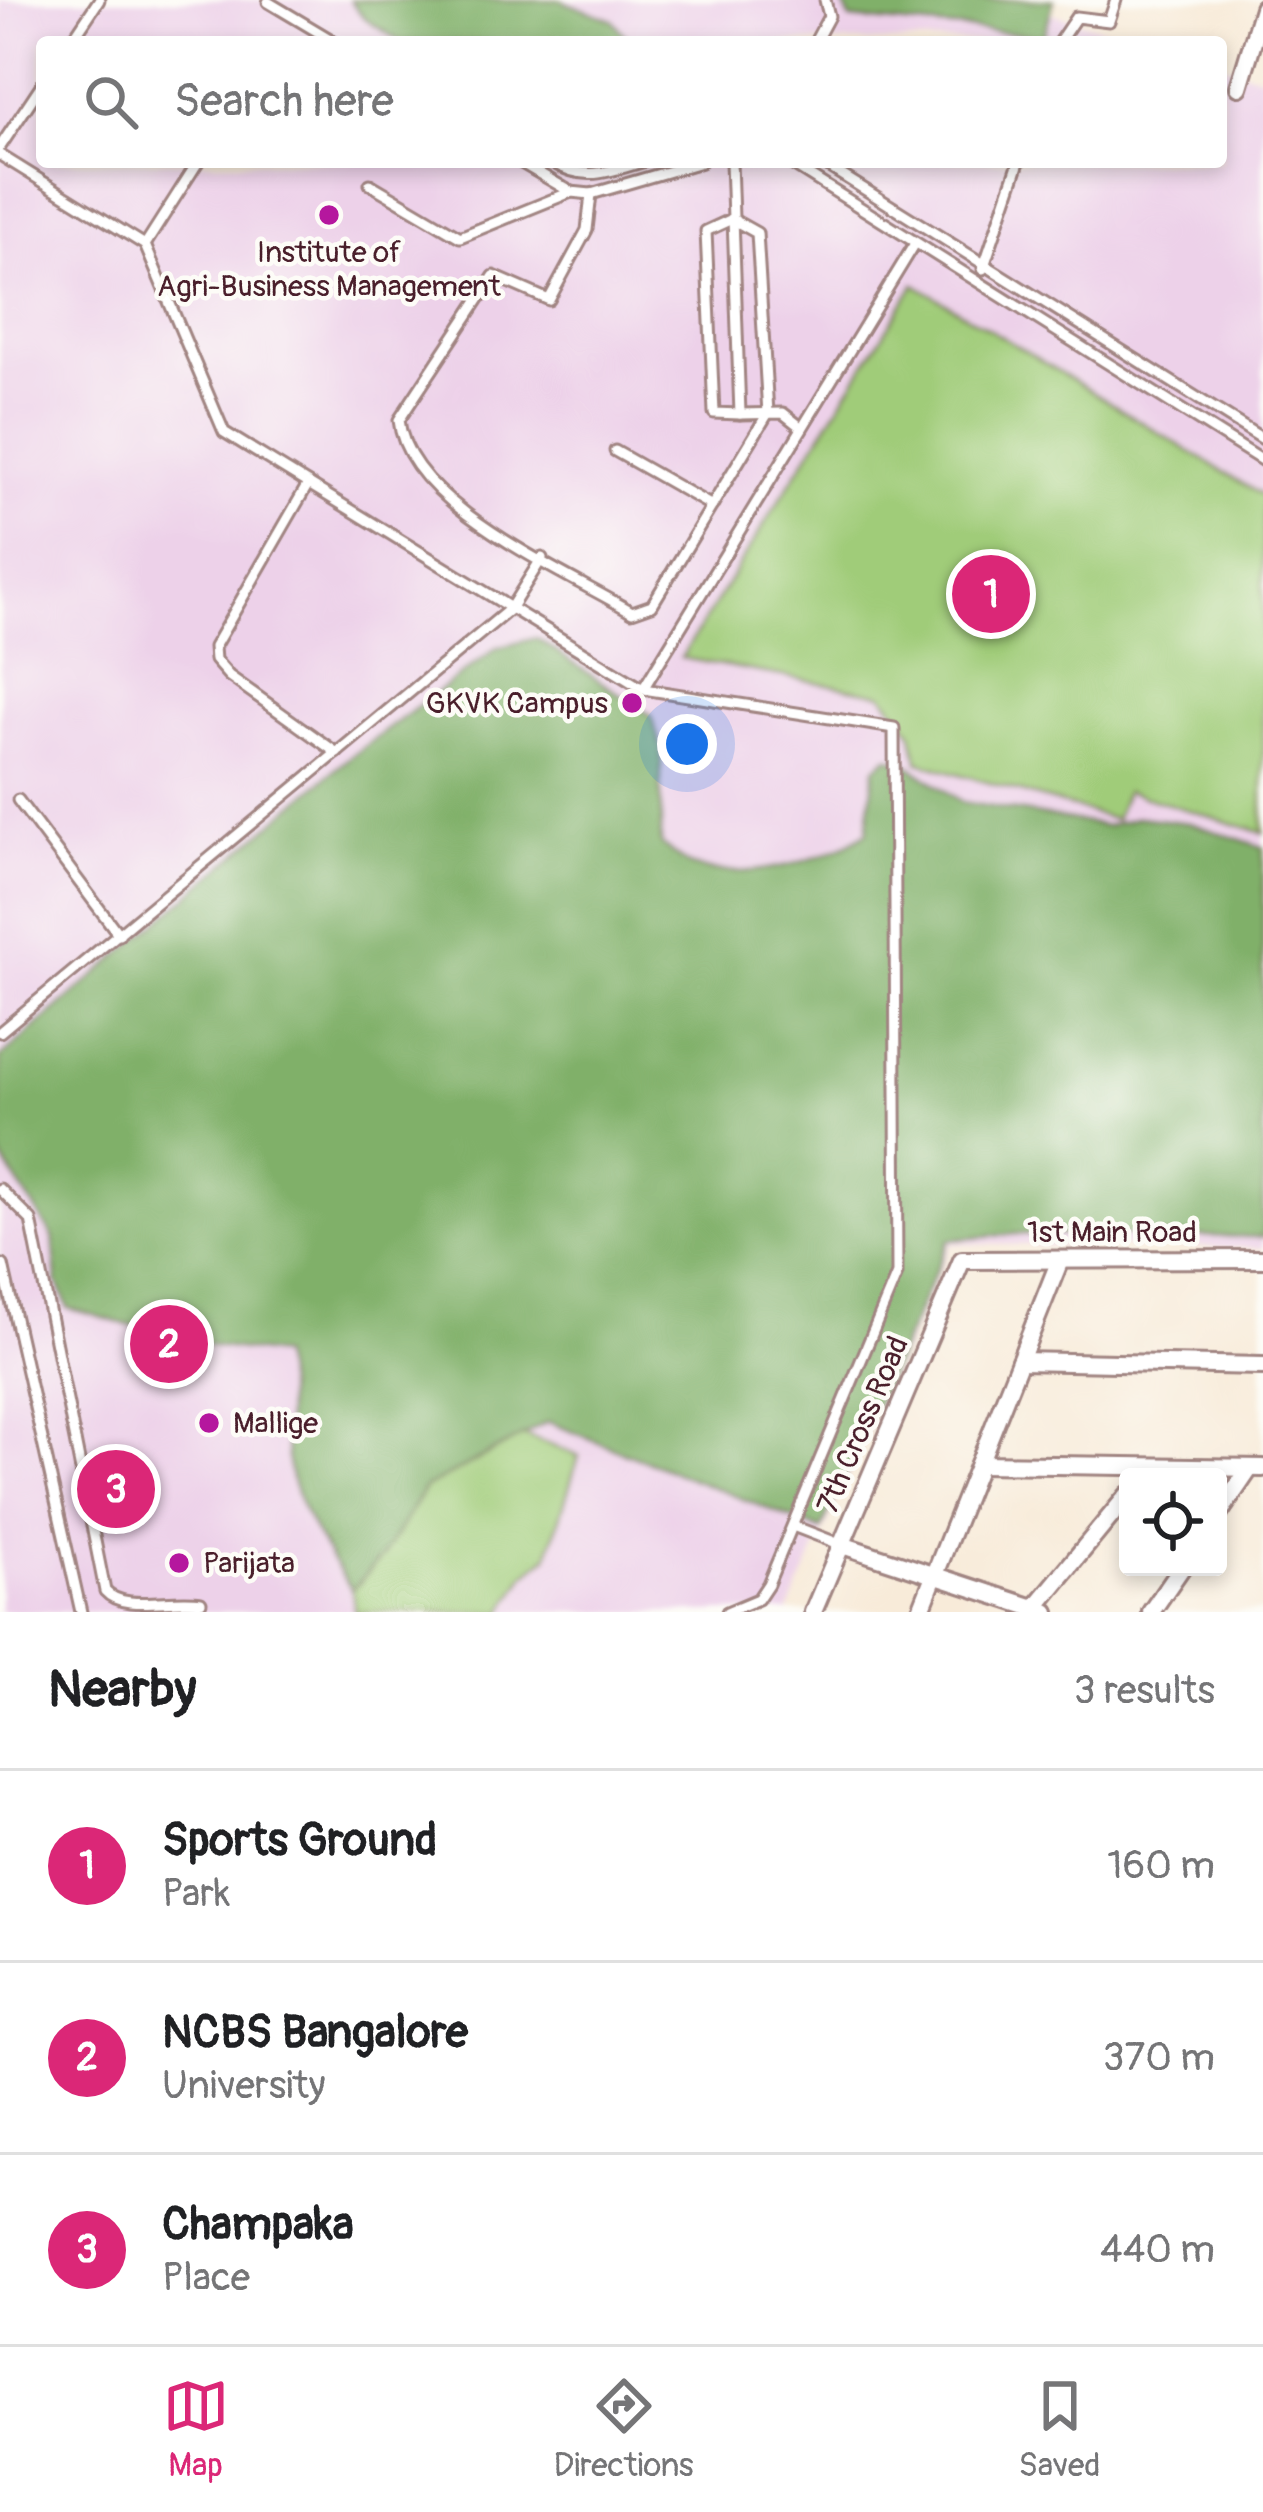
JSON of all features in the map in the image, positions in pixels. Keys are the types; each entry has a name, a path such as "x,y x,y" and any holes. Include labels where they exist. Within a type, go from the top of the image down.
{"street":[{"path":"1239,87 1263,8"},
{"name":"1st Main Road","path":"962,1260 1263,1259"},
{"name":"7th Cross Road","path":"813,1612 962,1260"},
{"path":"920,1612 1060,1260"},
{"path":"1020,1360 1263,1366"},
{"path":"979,1464 1119,1471"},
{"path":"1227,1469 1257,1468"},
{"path":"1227,1504 1257,1468"},
{"path":"842,1545 1040,1610 1119,1507"},
{"path":"1151,1612 1176,1576"}],"lane":[{"path":"75,36 99,0"},
{"path":"818,36 830,16 826,0"},
{"path":"1063,36 1076,17 1109,21 1116,0"},
{"path":"268,2 324,36"},
{"path":"36,94 0,151 145,245 224,433 643,689 894,728 897,1274 758,1600 728,1612"},
{"path":"145,245 194,168"},
{"path":"530,168 571,192 591,194 680,168"},
{"path":"562,168 592,177 622,168"},
{"path":"731,168 740,414"},
{"path":"797,168 1263,460"},
{"path":"830,168 1263,440"},
{"path":"983,268 1017,168"},
{"path":"370,184 460,237 571,192"},
{"path":"591,194 587,230 549,300 494,276 399,420 401,440 418,470 451,503 632,612 652,605 768,413 757,233 732,219"},
{"path":"732,219 706,231 714,413 783,413 802,428"},
{"path":"643,689 914,245"},
{"path":"615,451 712,506"},
{"path":"308,484 214,647 215,660 229,676 337,753"},
{"path":"0,1032 510,609 542,558"},
{"path":"18,800 119,935"},
{"path":"0,1189 32,1220 105,1591 111,1602 128,1609 181,1599 201,1602"},
{"path":"3,1265 81,1612"},
{"path":"793,1526 842,1545"}],"shaded area":[{"name":"GKVK Campus","path":"0,0 1054,0 1051,13 1126,36 36,36 36,168 1227,168 1227,66 1263,77 1263,1248 951,1244 788,1612 0,1612"}],"green space":[{"path":"350,0 560,0 613,20 625,36 392,36 365,19"},
{"path":"842,0 1054,0 1044,36 850,19"},
{"path":"915,284 1263,496 1263,833 1126,791 1115,820 919,762 911,731 883,694 681,658"},
{"path":"536,638 652,716 661,748 661,844 692,866 759,870 807,860 850,843 867,832 875,768 888,757 906,763 962,802 1106,826 1138,817 1190,823 1263,847 1263,1237 1017,1234 949,1240 821,1530 548,1422 425,1488 383,1555 352,1590 312,1527 290,1475 279,1355 192,1343 68,1308 57,1282 53,1237 0,1155 0,1058 346,760 497,648"},
{"path":"523,1435 579,1456 548,1556 526,1574 503,1612 355,1612 352,1590 383,1555 425,1488"}],"place":[{"name":"Institute of Agri-Business Management","path":"329,215"},
{"name":"Sports Ground","path":"991,594"},
{"name":"GKVK Campus","path":"632,703"},
{"name":"NCBS Bangalore","path":"169,1344"},
{"name":"Mallige","path":"209,1423"},
{"name":"Champaka","path":"116,1489"},
{"name":"Parijata","path":"179,1563"}]}
